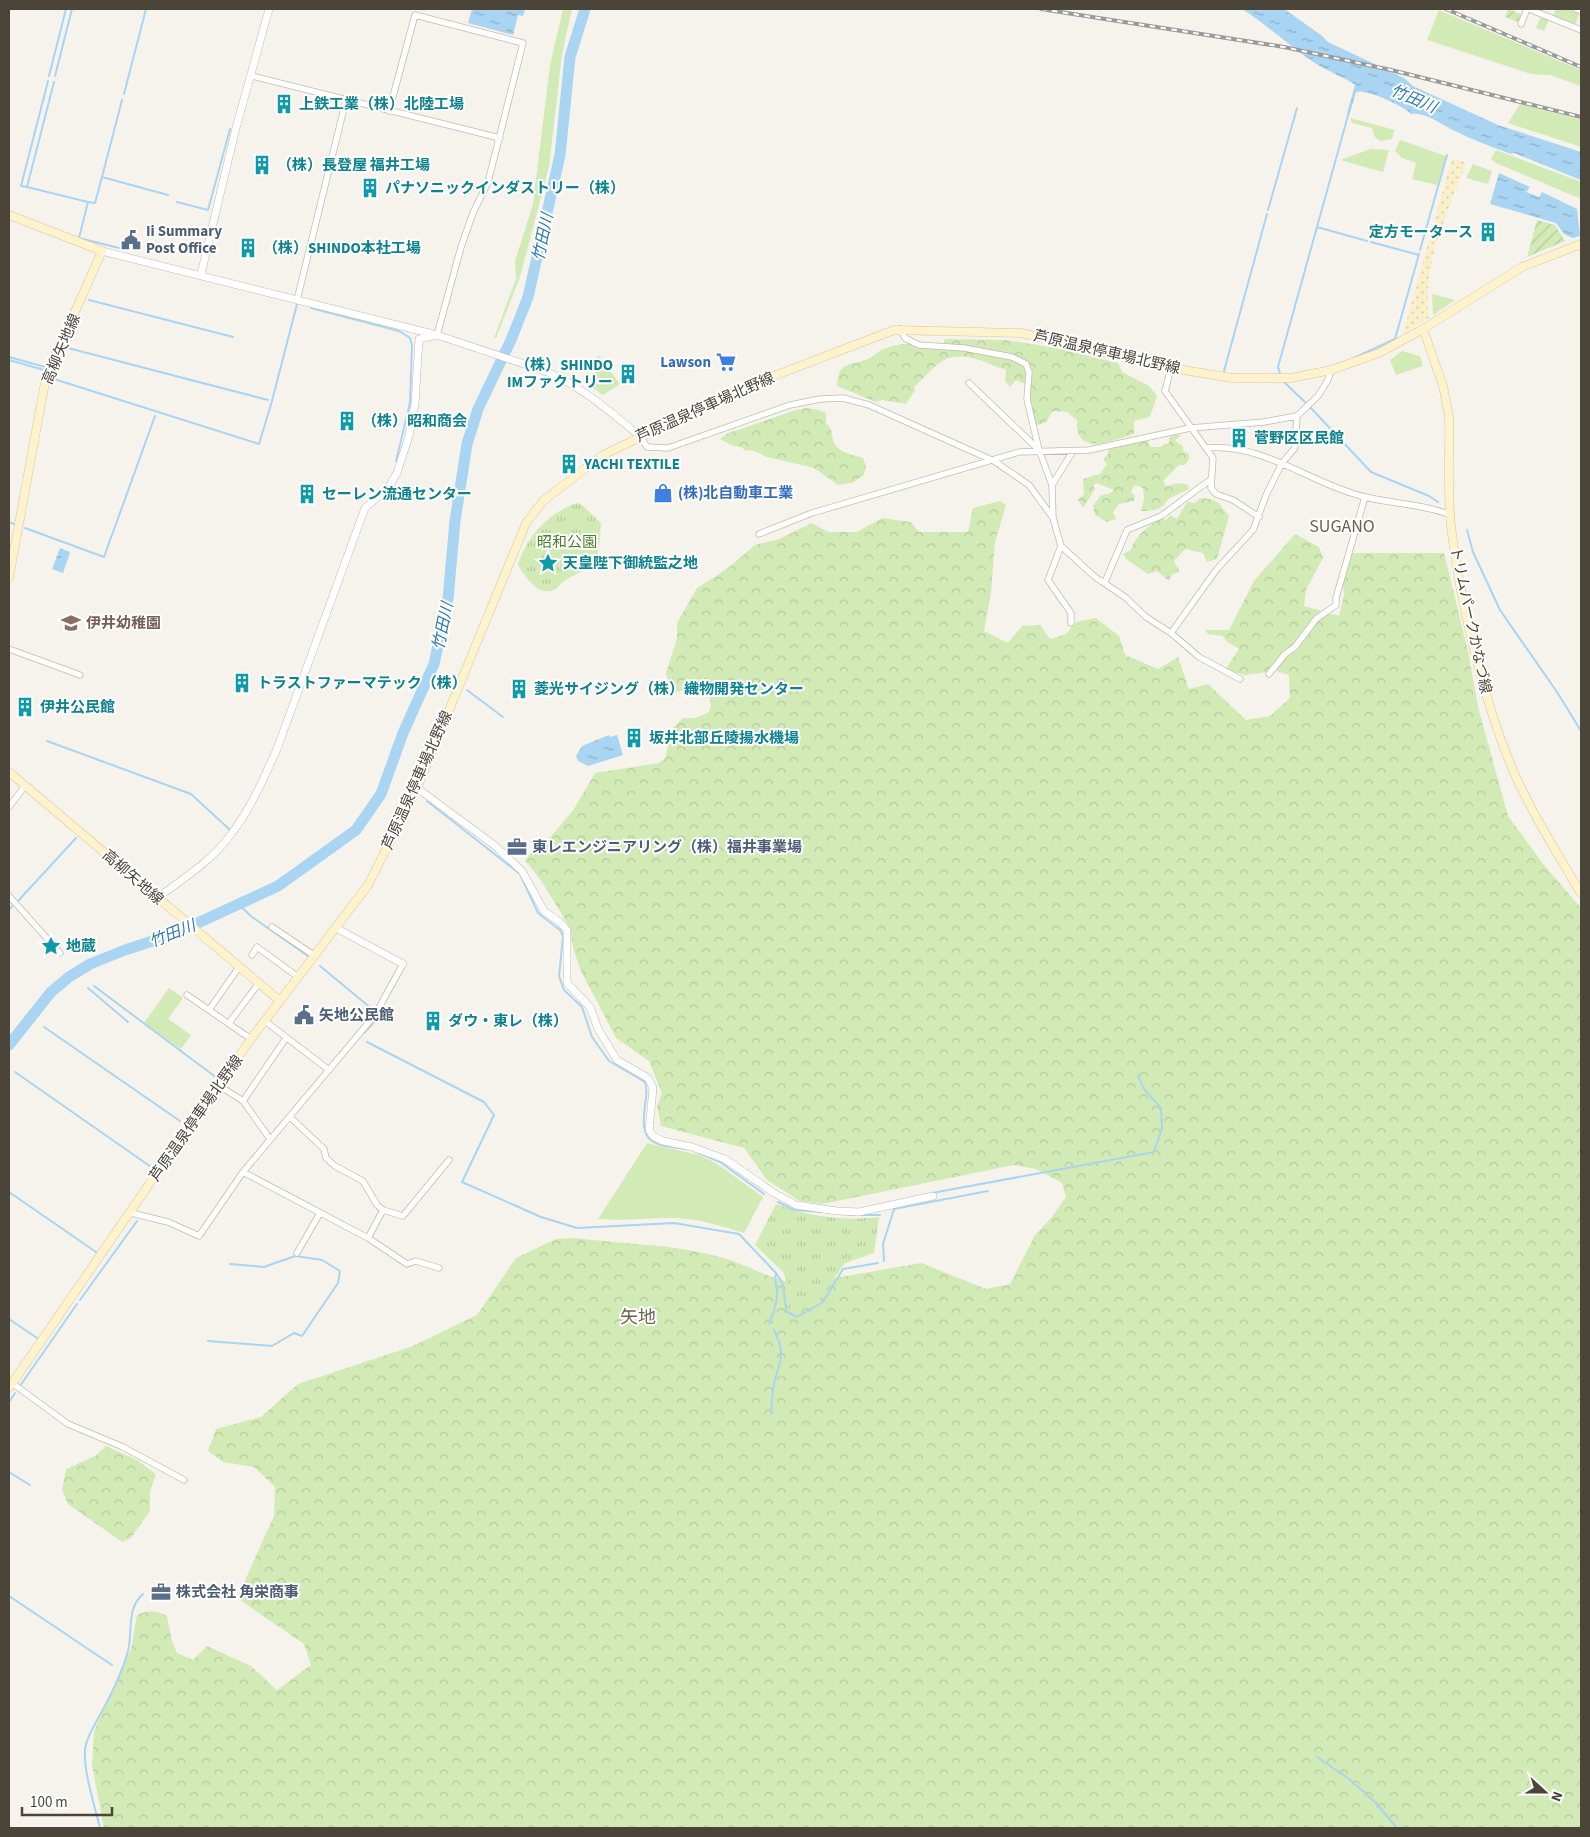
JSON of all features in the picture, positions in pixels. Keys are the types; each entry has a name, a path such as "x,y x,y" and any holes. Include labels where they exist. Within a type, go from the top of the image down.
{"main road":[{"path":"9,215 102,251"},
{"name":"芦原温泉停車場北野線","path":"11,1386 218,1085 368,885 417,788 526,523 544,500 585,468 603,455 640,436 745,387 900,329 1021,333 1171,368 1232,378 1264,380 1291,378 1331,370 1379,353 1423,329 1522,267 1581,244"},
{"name":"高柳矢地線","path":"9,578 46,377 102,251"},
{"name":"トリムパークかなづ線","path":"1423,329 1443,386 1449,416 1451,515 1457,567 1494,718 1515,776 1581,894"},
{"name":"高柳矢地線","path":"9,772 280,1001"}],"street":[{"path":"201,274 236,128 252,76 268,9"},
{"path":"1521,24 1528,9 1581,30"},
{"path":"1576,9 1581,11"},
{"path":"389,111 415,15 523,43 488,182 473,213 461,247 437,335"},
{"path":"252,76 500,138"},
{"path":"297,300 346,100"},
{"path":"102,251 201,274 437,335 556,375 574,386 640,436 647,447 668,448 790,405 820,399 843,398 869,405 994,461 1029,485 1053,518"},
{"path":"900,329 905,338 919,345 964,348 1012,357 1026,364 1028,372 1027,399 1039,450 1052,485 1053,518 1061,546 1095,577 1125,597 1146,617 1171,632 1198,657 1240,679"},
{"path":"157,898 195,871 231,835 262,781 277,749 365,508 388,488 397,473 409,436 415,407 419,340 437,335"},
{"path":"1171,368 1165,391 1213,458 1210,480 1211,488 1216,494 1233,500 1259,517"},
{"path":"759,534 812,513 994,461 1019,452 1089,450 1190,428 1264,422 1297,416 1318,396 1328,380 1331,370"},
{"path":"969,383 1039,450"},
{"path":"1171,632 1217,569 1253,530 1282,463 1295,448 1297,416"},
{"path":"1207,448 1239,448 1282,463 1327,485 1365,497 1432,508 1451,515"},
{"path":"1052,485 1073,451"},
{"path":"1104,582 1127,530 1161,516 1210,480"},
{"path":"1269,674 1285,654 1295,647 1316,619 1336,605 1336,598 1365,497"},
{"path":"1061,546 1048,580 1071,612 1071,623"},
{"path":"9,649 80,675"},
{"path":"9,806 25,786"},
{"path":"417,788 494,845 522,871 544,911 560,922 567,930 567,983 590,1007 598,1029 617,1060 648,1078 652,1088 649,1130 653,1136 663,1141 692,1147 725,1159 774,1193 796,1205 859,1212 933,1196"},
{"path":"9,896 60,953"},
{"path":"272,927 315,956"},
{"path":"131,1213 168,1222 199,1236 243,1172 375,1015 403,964 336,928"},
{"path":"252,955 257,947 298,978"},
{"path":"209,1010 239,967"},
{"path":"229,1023 259,983"},
{"path":"187,995 251,1039"},
{"path":"265,1021 329,1070"},
{"path":"243,1101 286,1038"},
{"path":"218,1085 243,1101 270,1139"},
{"path":"290,1118 324,1149 326,1158 363,1181 370,1196 383,1210 404,1216 449,1160"},
{"path":"243,1172 368,1238 407,1264 416,1261 439,1268"},
{"path":"368,1238 383,1210"},
{"path":"297,1254 320,1213"},
{"path":"11,1386 68,1424 123,1447 184,1480"}],"green space":[{"path":"563,9 572,9 562,54 549,167 520,277 496,338 494,338 516,279 515,261 533,204 550,65"},
{"path":"1508,9 1521,14 1518,22 1505,17"},
{"path":"1556,9 1571,9 1580,12 1575,25 1553,16"},
{"path":"1439,10 1581,70 1581,86 1550,75 1531,74 1427,40"},
{"path":"1541,16 1549,20 1544,31 1536,28"},
{"path":"1520,104 1581,120 1581,147 1508,123"},
{"path":"1350,118 1395,130 1392,139 1380,141 1374,136 1372,128 1352,123"},
{"path":"1400,140 1446,156 1437,185 1412,179 1416,163 1402,158 1395,151"},
{"path":"1371,149 1389,150 1383,172 1340,160"},
{"path":"1496,150 1581,182 1581,199 1496,163 1491,159"},
{"path":"1473,164 1492,171 1488,184 1466,178"},
{"path":"1537,220 1555,225 1565,241 1527,257"},
{"path":"1432,294 1455,300 1433,315"},
{"path":"945,339 1006,340 1056,348 1118,363 1122,372 1149,386 1157,396 1150,417 1134,421 1134,434 1096,444 1083,440 1078,433 1077,420 1067,412 1053,411 1046,422 1035,426 1028,385 1016,380 1010,387 1005,381 1006,369 968,357 957,356 942,361 914,387 915,390 906,404 882,400 876,402 837,386 842,368 868,359 881,350 904,344 943,345"},
{"path":"1402,351 1420,356 1423,366 1396,375 1390,360"},
{"path":"598,355 620,384 603,395 593,388"},
{"path":"806,408 826,413 826,423 831,429 835,444 845,452 863,458 866,466 864,475 852,483 838,485 814,468 767,457 752,450 746,451 741,447 731,445 720,439 726,434"},
{"path":"1173,435 1181,435 1175,441 1183,446 1183,451 1189,454 1189,459 1185,465 1179,465 1163,481 1166,486 1179,483 1188,485 1189,489 1168,499 1160,508 1141,511 1144,499 1143,488 1135,485 1131,492 1135,496 1134,501 1119,504 1113,512 1116,519 1107,522 1095,515 1093,506 1101,495 1109,494 1114,490 1096,483 1093,486 1095,489 1083,508 1078,500 1084,494 1083,479 1100,474 1107,464 1103,459 1108,454 1108,449 1147,440 1151,447 1160,447 1169,443 1169,438"},
{"path":"1200,498 1216,501 1229,516 1217,559 1207,562 1203,553 1185,549 1174,561 1180,572 1172,574 1169,581 1157,571 1148,574 1126,559 1123,554 1131,550 1139,535 1148,527 1163,518 1166,520 1170,515 1177,519 1187,502 1195,503"},
{"path":"1000,501 1006,505 995,542 991,593 984,631 1008,643 1022,626 1040,625 1050,639 1066,634 1076,622 1096,618 1119,636 1125,655 1158,669 1178,657 1189,689 1208,684 1246,720 1270,716 1290,698 1289,675 1276,671 1245,675 1225,670 1239,649 1226,641 1223,636 1208,634 1205,630 1229,630 1254,581 1295,534 1319,547 1323,558 1306,590 1304,606 1339,616 1344,595 1341,567 1351,553 1444,553 1468,651 1478,707 1508,816 1544,865 1581,908 1581,1828 104,1828 92,1765 94,1731 131,1649 137,1615 152,1611 167,1616 172,1641 177,1653 193,1660 207,1646 251,1666 277,1690 311,1665 304,1644 237,1598 274,1516 275,1487 254,1467 223,1462 208,1451 216,1429 261,1417 298,1384 413,1346 477,1315 516,1258 556,1239 574,1238 684,1249 730,1260 779,1280 800,1284 921,1263 986,1289 1010,1284 1035,1235 1051,1218 1066,1197 1062,1183 1036,1169 1014,1165 822,1204 800,1201 767,1180 744,1148 661,1126 657,1106 662,1093 649,1061 616,1038 581,971 574,951 569,926 540,879 525,860 534,849 543,846 574,809 595,773 659,763 666,757 669,732 683,718 696,718 709,712 711,706 707,685 698,685 672,692 666,673 677,639 677,623 697,588 727,569 755,545 779,539 812,523 828,532 857,532 882,518 911,522 919,532 968,532 973,508"},
{"name":"昭和公園","path":"577,503 582,505 601,523 596,558 587,567 567,579 556,589 543,591 528,580 518,565 527,545 540,527 557,513"},
{"path":"169,988 183,998 168,1019 191,1035 181,1049 144,1023"},
{"path":"647,1143 699,1155 716,1163 763,1197 744,1233 710,1223 676,1218 598,1219"},
{"path":"776,1204 826,1217 879,1217 874,1253 845,1263 818,1301 796,1314 785,1309 789,1288 783,1272 755,1245"},
{"path":"106,1446 137,1460 156,1474 150,1492 150,1511 131,1538 122,1542 68,1504 62,1490 66,1469 95,1456"}],"sand":[{"path":"1452,158 1466,163 1438,239 1433,258 1429,278 1429,318 1403,333"}],"water":[{"path":"472,9 525,9 523,16 518,15 513,35 468,23"},
{"path":"1242,9 1284,9 1328,42 1404,78 1413,86 1498,125 1581,152 1581,180 1476,140 1423,115 1411,114 1393,102 1375,95 1360,91 1356,92 1350,113 1347,113 1355,85 1308,58"},
{"path":"1499,173 1530,187 1526,192 1539,197 1542,192 1577,209 1580,236 1573,238 1564,234 1556,223 1490,204"},
{"path":"60,548 70,552 63,573 52,569"},
{"path":"609,735 610,737 617,735 623,755 588,766 578,761 576,756 582,746"}],"waterway":[{"path":"49,76 66,9"},
{"path":"55,76 72,9"},
{"path":"124,94 146,9"},
{"name":"竹田川","path":"9,1045 51,992 69,977 90,964 174,934 278,886 356,830 381,794 403,733 434,664 448,599 455,521 467,444 478,409 511,340 528,297 560,155 570,57 585,9"},
{"path":"27,187 21,186 48,81"},
{"path":"54,82 27,187 88,202"},
{"path":"122,100 102,177 168,195"},
{"path":"1268,210 1297,108"},
{"path":"1281,377 1278,367 1349,112"},
{"path":"177,202 208,210 230,129"},
{"path":"1420,250 1447,155"},
{"path":"102,177 95,203 88,202 79,238 119,248"},
{"path":"1224,371 1267,214"},
{"path":"1317,227 1367,241"},
{"path":"1371,242 1419,255"},
{"path":"1354,358 1395,339 1419,254"},
{"path":"89,300 233,337"},
{"path":"66,323 76,301"},
{"path":"272,401 297,304"},
{"path":"311,308 399,331 410,338 412,345 410,403 396,461"},
{"path":"9,360 44,370 60,335"},
{"path":"68,348 268,400"},
{"path":"9,357 45,367"},
{"path":"54,379 259,444 272,401"},
{"path":"1283,381 1307,404"},
{"path":"1310,407 1371,472 1429,496 1438,502"},
{"path":"25,528 104,557 155,416"},
{"path":"9,522 14,524"},
{"path":"1467,530 1473,552 1500,610 1557,692 1581,731"},
{"path":"467,690 503,717"},
{"path":"47,741 191,794 229,829"},
{"path":"427,801 520,874 538,913 560,930 563,936 559,976 564,990 582,1007 592,1037 609,1061 645,1082 644,1127 646,1134 656,1143 685,1149"},
{"path":"18,901 76,838"},
{"path":"238,904 252,917 308,956"},
{"path":"9,910 12,906"},
{"path":"320,966 372,1009"},
{"path":"94,986 217,1078"},
{"path":"88,988 128,1022"},
{"path":"364,1033 379,1017"},
{"path":"44,1027 180,1121"},
{"path":"367,1042 484,1102 494,1115 462,1182 541,1217 577,1228 674,1223 739,1234 776,1273 776,1301 769,1324"},
{"path":"15,1072 154,1169"},
{"path":"932,1193 1154,1152 1162,1128 1161,1108 1144,1089 1138,1076"},
{"path":"699,1153 720,1162 764,1194"},
{"path":"884,1261 883,1244 894,1209 988,1191"},
{"path":"9,1192 96,1252"},
{"path":"778,1202 794,1210 823,1212"},
{"path":"850,1215 880,1215"},
{"path":"80,1300 137,1221"},
{"path":"208,1341 272,1346 294,1333 302,1336 338,1283 340,1271 322,1260 295,1256 264,1267 230,1264"},
{"path":"776,1273 783,1284 786,1311 797,1317 823,1302 843,1269 878,1263"},
{"path":"20,1386 77,1304"},
{"path":"9,1319 37,1338"},
{"path":"771,1413 773,1388 781,1358 780,1346 774,1330"},
{"path":"9,1402 15,1393"},
{"path":"9,1472 30,1485"},
{"path":"100,1828 88,1778 85,1749 89,1735 123,1667 128,1651 132,1613 134,1606 143,1594"},
{"path":"9,1596 112,1665"},
{"path":"1317,1757 1348,1778 1375,1802 1397,1828"}],"railway":[{"path":"1041,9 1284,47 1391,70 1581,117"},
{"path":"1446,9 1581,67"}],"place":[{"name":"上鉄工業（株）北陸工場","path":"284,104"},
{"name":"（株）長登屋 福井工場","path":"262,165"},
{"name":"パナソニックインダストリー（株）","path":"370,188"},
{"name":"定方モータース","path":"1488,232"},
{"name":"Ii Summary Post Office","path":"131,240"},
{"name":"（株）SHINDO本社工場","path":"248,248"},
{"name":"Lawson","path":"726,362"},
{"name":"（株）SHINDO IMファクトリー","path":"628,374"},
{"name":"（株）昭和商会","path":"347,421"},
{"name":"菅野区区民館","path":"1239,438"},
{"name":"YACHI TEXTILE","path":"569,464"},
{"name":"(株)北自動車工業","path":"663,493"},
{"name":"セーレン流通センター","path":"307,494"},
{"name":"天皇陛下御統監之地","path":"548,563"},
{"name":"伊井幼稚園","path":"71,623"},
{"name":"トラストファーマテック（株）","path":"242,683"},
{"name":"菱光サイジング（株）織物開発センター","path":"519,689"},
{"name":"伊井公民館","path":"25,707"},
{"name":"坂井北部丘陵揚水機場","path":"634,738"},
{"name":"東レエンジニアリング（株）福井事業場","path":"517,847"},
{"name":"地蔵","path":"51,946"},
{"name":"矢地公民館","path":"304,1015"},
{"name":"ダウ・東レ（株）","path":"433,1021"},
{"name":"株式会社 角栄商事","path":"161,1592"}],"district":[{"name":"SUGANO","path":"1342,526"},
{"name":"矢地","path":"638,1317"}]}
